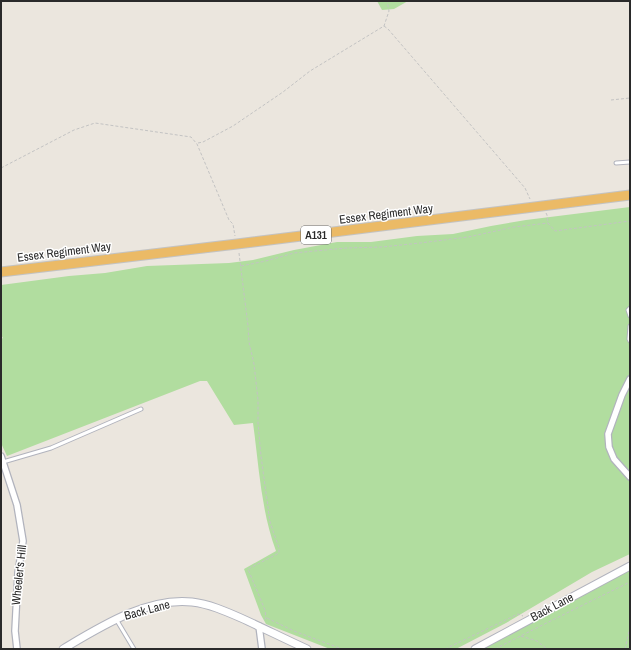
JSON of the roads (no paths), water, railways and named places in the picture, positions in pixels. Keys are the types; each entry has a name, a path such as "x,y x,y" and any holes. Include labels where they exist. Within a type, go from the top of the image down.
{"highway":[{"name":"Essex Regiment Way","path":"1,272 630,195"}],"street":[{"path":"629,382 622,395 608,434 609,447 614,460 630,477"},
{"name":"Wheeler's Hill","path":"2,459 17,505 23,541 18,573 15,631 17,649"},
{"name":"Back Lane","path":"475,649 630,566"},
{"name":"Back Lane","path":"63,649 124,615 158,604 192,602 219,608 307,649"},
{"path":"259,626 262,649"}],"lane":[{"path":"616,163 630,162"},
{"path":"630,308 628,310 630,316"},
{"path":"630,326 630,341"},
{"path":"2,459 51,448 142,409"},
{"path":"116,619 134,649"}]}
